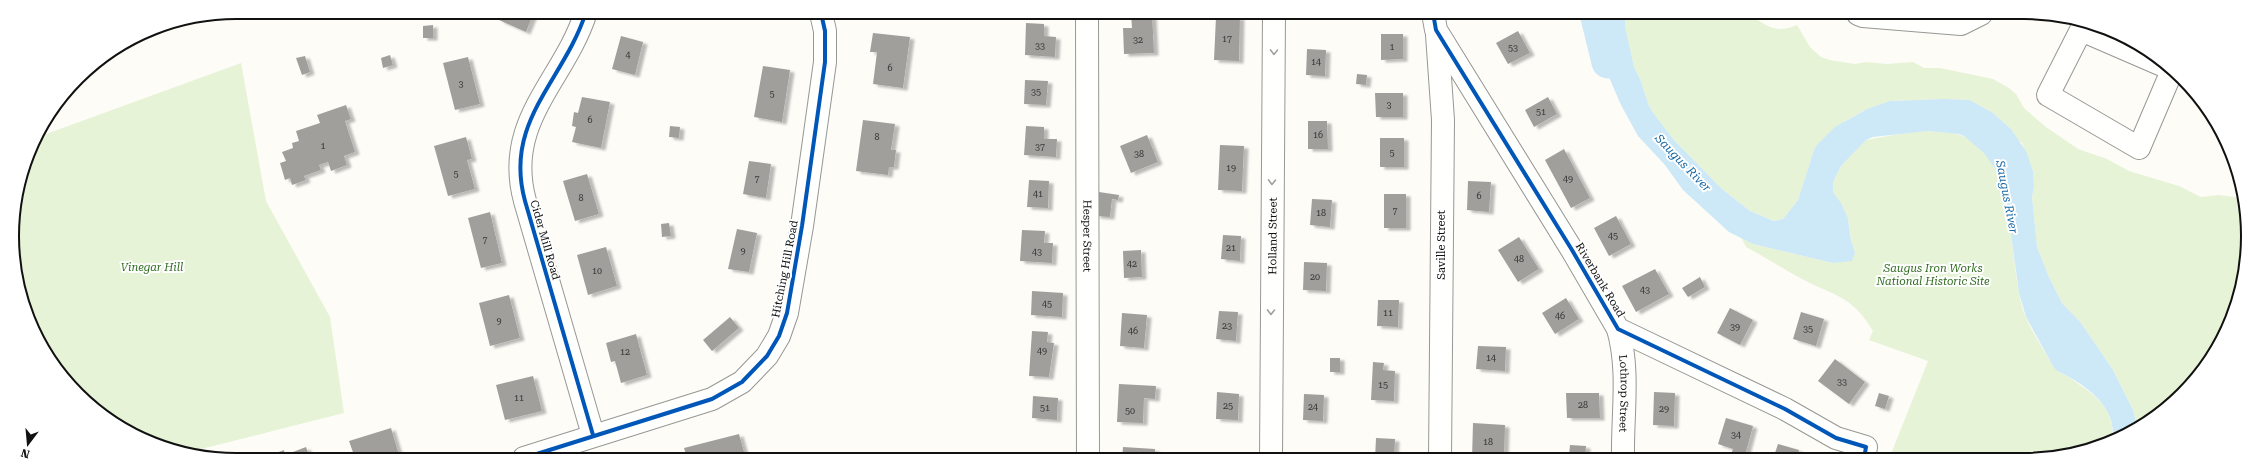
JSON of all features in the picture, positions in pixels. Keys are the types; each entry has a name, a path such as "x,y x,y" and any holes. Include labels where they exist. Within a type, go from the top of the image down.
{"street":[{"name":"Cider Mill Road","path":"582,19 527,126 521,147 519,169 524,201 593,435"},
{"name":"Hitching Hill Road","path":"539,453 722,395 752,374 774,346 786,313 802,226 825,62 825,31 822,19"},
{"name":"Hesper Street","path":"1087,19 1088,453"},
{"name":"Holland Street","path":"1271,453 1274,19"},
{"path":"1919,19 1961,24 1970,19"},
{"name":"Riverbank Road","path":"1435,22 1618,329 1785,409 1836,438 1866,447 1865,453"},
{"name":"Saville Street","path":"1435,22 1443,120 1440,453"},
{"path":"2151,60 2081,30 2048,95 2139,148 2170,76"},
{"name":"Lothrop Street","path":"1618,329 1623,346 1623,453"}],"green space":[{"path":"1626,19 1756,19 1770,27 1781,29 1797,25 1810,47 1821,57 1830,60 1855,64 1866,62 1887,64 1913,62 1924,68 1940,68 1993,79 2009,88 2016,94 2024,108 2046,127 2078,149 2107,159 2129,171 2179,186 2201,197 2219,195 2237,197 2241,222 2241,250 2234,292 2219,332 2204,357 2187,379 2167,399 2136,421 2133,410 2113,370 2081,323 2062,303 2049,277 2037,247 2032,197 2034,187 2033,171 2022,143 2017,139 2011,129 1993,113 1970,100 1944,99 1890,101 1867,109 1845,121 1815,147 1798,200 1783,219 1775,221 1750,211 1722,189 1674,140 1654,114 1649,106 1640,79 1634,67 1625,26"},
{"name":"Vinegar Hill","path":"241,63 266,201 330,317 344,413 198,450 180,446 140,431 115,416 93,399 64,368 41,332 26,292 23,278 19,250 19,222 23,194 26,180 44,135"},
{"name":"Saugus Iron Works National Historic Site","path":"1927,131 1960,135 1980,147 1994,165 2003,189 2020,296 2026,318 2045,352 2058,371 2089,391 2101,402 2110,417 2112,434 2080,446 2038,453 1891,453 1928,361 1869,340 1873,331 1865,319 1849,303 1833,293 1800,278 1746,247 1741,237 1753,244 1833,263 1855,253 1852,245 1847,215 1833,192 1833,182 1841,166 1866,140 1910,132"}],"water":[{"path":"1596,19 1626,19 1625,26 1634,67 1640,79 1649,106 1654,114 1674,140 1722,189 1750,211 1774,221 1783,219 1798,200 1815,147 1835,127 1867,109 1890,101 1944,99 1970,100 1993,113 2011,129 2026,151 2033,171 2034,187 2032,197 2037,247 2049,277 2062,303 2081,323 2113,370 2133,410 2136,421 2113,434 2110,418 2098,398 2068,376 2057,371 2053,366 2026,317 2019,293 2006,198 1999,174 1984,153 1964,136 1959,134 1927,131 1873,137 1866,140 1841,166 1833,182 1833,192 1841,203 1848,218 1851,240 1855,253 1852,261 1833,263 1753,244 1729,232 1683,190 1665,165 1638,136 1621,105 1605,68 1598,38"}],"building":[{"path":"500,19 531,19 526,32"},
{"path":"1131,19 1152,19 1154,53 1124,54 1123,28 1132,28"},
{"path":"1216,19 1240,19 1239,61 1214,60"},
{"path":"1026,23 1044,24 1044,36 1056,37 1055,57 1025,55"},
{"path":"433,25 433,38 423,38 423,26"},
{"path":"1518,31 1530,53 1508,64 1496,43"},
{"path":"873,33 910,37 903,88 873,84 877,52 870,52"},
{"path":"1381,34 1403,34 1403,59 1381,60"},
{"path":"621,36 643,42 635,75 612,69"},
{"path":"1307,49 1326,50 1325,76 1306,75"},
{"path":"390,55 393,65 383,68 381,58"},
{"path":"305,56 310,72 302,75 296,58"},
{"path":"468,57 480,104 455,110 443,63"},
{"path":"763,66 790,70 782,122 754,117"},
{"path":"1357,74 1367,75 1366,85 1356,84"},
{"path":"1025,80 1048,81 1046,105 1024,104"},
{"path":"1375,93 1403,93 1403,117 1376,117"},
{"path":"582,97 610,102 601,148 572,142 576,127 572,126 574,112 578,113"},
{"path":"1548,97 1557,114 1534,127 1525,110"},
{"path":"346,105 351,119 345,121 355,152 344,156 347,165 331,171 328,162 319,165 321,170 304,176 306,180 292,185 290,178 285,180 280,163 286,161 282,152 293,148 292,143 299,141 296,131 320,123 317,115"},
{"path":"863,120 895,124 891,150 896,150 894,167 889,167 888,175 856,171"},
{"path":"1308,121 1327,121 1328,149 1308,149"},
{"path":"670,126 680,127 679,138 669,137"},
{"path":"1026,126 1044,127 1044,139 1057,139 1056,157 1024,155"},
{"path":"1147,135 1158,162 1131,173 1120,146"},
{"path":"466,137 472,159 467,160 475,189 448,196 434,146"},
{"path":"1380,138 1404,138 1404,167 1380,167"},
{"path":"1220,145 1244,146 1242,191 1218,190"},
{"path":"1564,149 1590,198 1571,208 1545,160"},
{"path":"749,161 771,164 766,198 743,194"},
{"path":"587,174 599,214 575,221 563,181"},
{"path":"1029,180 1049,181 1048,208 1027,207"},
{"path":"1468,181 1491,182 1489,212 1467,210"},
{"path":"1099,192 1119,195 1118,200 1112,199 1110,217 1096,216"},
{"path":"1384,194 1406,194 1406,228 1384,228"},
{"path":"1312,199 1332,200 1330,227 1310,225"},
{"path":"490,212 502,263 481,268 468,218"},
{"path":"1616,216 1631,244 1609,256 1594,228"},
{"path":"669,223 671,236 662,237 661,224"},
{"path":"737,229 757,233 749,272 728,269"},
{"path":"1022,230 1045,231 1044,243 1053,243 1052,263 1020,261"},
{"path":"1223,235 1241,236 1240,261 1221,259"},
{"path":"1519,237 1539,269 1518,282 1498,250"},
{"path":"606,247 617,286 588,295 577,255"},
{"path":"1141,250 1142,277 1124,278 1123,251"},
{"path":"1304,262 1327,263 1326,291 1303,290"},
{"path":"1655,269 1669,294 1636,312 1622,286"},
{"path":"1700,277 1705,287 1688,297 1682,288"},
{"path":"1032,291 1063,293 1062,317 1031,315"},
{"path":"509,295 520,338 490,346 479,303"},
{"path":"1566,298 1579,319 1555,334 1542,313"},
{"path":"1378,300 1399,300 1398,327 1377,326"},
{"path":"1730,308 1753,320 1740,345 1717,333"},
{"path":"1219,311 1238,312 1236,341 1216,339"},
{"path":"1801,312 1824,319 1816,346 1793,339"},
{"path":"1122,313 1147,315 1144,348 1120,346"},
{"path":"730,317 739,328 712,351 703,340"},
{"path":"1032,331 1048,332 1047,342 1054,343 1049,377 1029,376"},
{"path":"636,334 647,375 621,383 615,361 611,362 606,343"},
{"path":"1478,346 1506,347 1505,371 1476,369"},
{"path":"1330,358 1340,358 1340,372 1330,372"},
{"path":"1835,359 1865,382 1849,404 1818,381"},
{"path":"1373,362 1384,363 1383,370 1395,371 1394,401 1371,400"},
{"path":"533,376 542,411 505,420 496,385"},
{"path":"1119,384 1156,386 1155,399 1144,398 1143,423 1117,422"},
{"path":"1217,392 1239,394 1238,420 1216,419"},
{"path":"1654,392 1675,393 1674,426 1653,425"},
{"path":"1566,393 1599,393 1600,418 1567,418"},
{"path":"1879,393 1889,396 1885,409 1875,406"},
{"path":"1304,394 1324,395 1323,421 1303,420"},
{"path":"1033,396 1058,398 1057,420 1032,418"},
{"path":"1726,418 1753,426 1746,453 1732,453 1733,449 1718,444"},
{"path":"1473,423 1505,425 1504,453 1472,453"},
{"path":"391,428 398,453 353,453 349,441"},
{"path":"739,434 744,453 686,453 684,448"},
{"path":"1376,438 1395,439 1394,453 1375,453"},
{"path":"1778,444 1799,450 1798,453 1775,453"},
{"path":"1570,445 1586,446 1585,453 1569,453"},
{"path":"306,447 308,453 290,453"},
{"path":"1123,447 1155,449 1155,453 1122,453"},
{"path":"284,450 285,453 276,453"}],"waterway":[{"name":"Saugus River","path":"1597,19 1608,62"}],"cycle path":[{"path":"583,19 576,37 539,102 529,124 522,147 520,173 525,201 593,435"},
{"path":"540,453 712,399 742,382 767,356 779,336 787,313 802,226 825,62 825,31 822,19"},
{"path":"1434,19 1436,30 1572,250 1618,329 1785,409 1836,438 1866,447 1865,453"}]}
